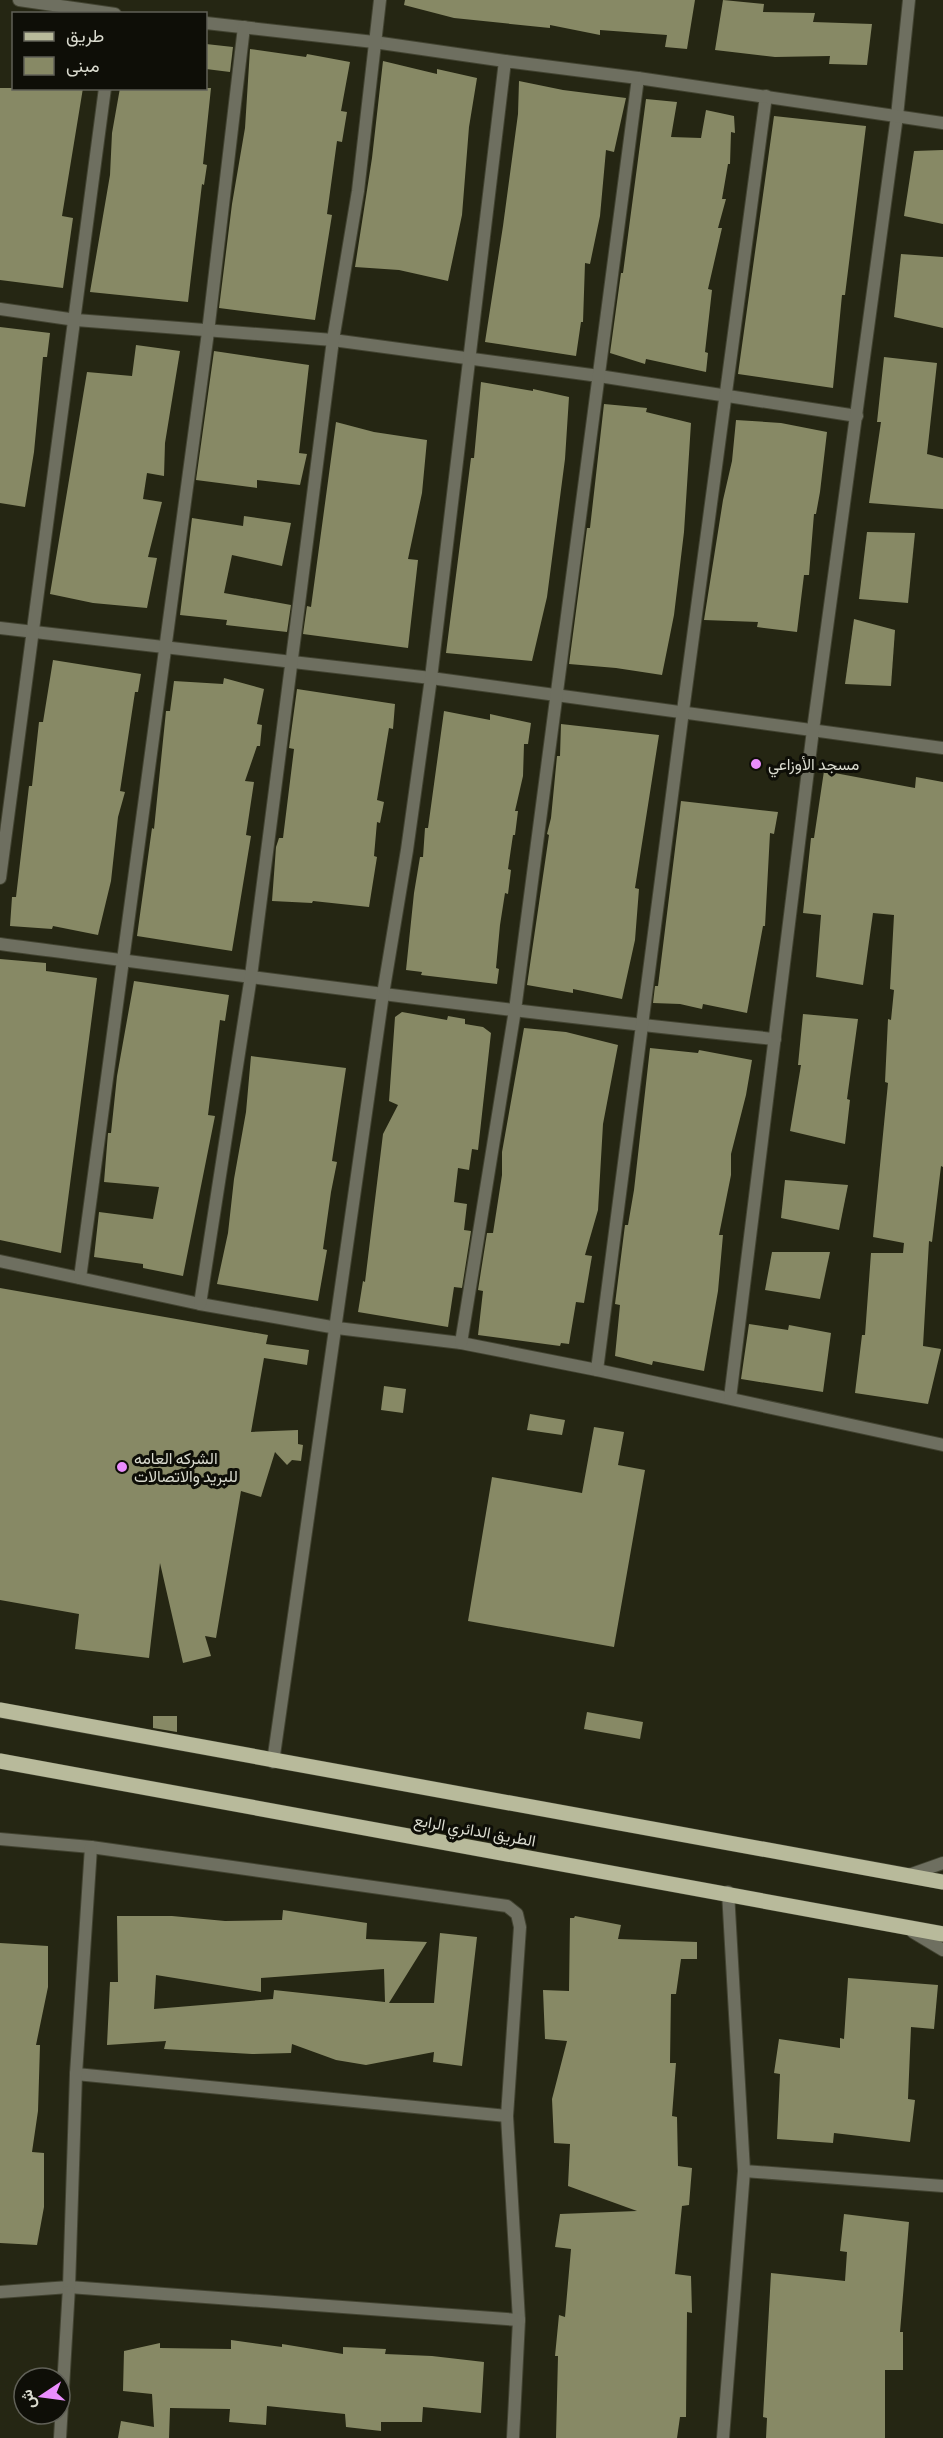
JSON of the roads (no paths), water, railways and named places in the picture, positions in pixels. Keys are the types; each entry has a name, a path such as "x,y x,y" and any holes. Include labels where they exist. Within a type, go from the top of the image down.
{"main road":[{"name":"الطريق الدائري الرابع","path":"0,1710 273,1762 943,1882"},
{"name":"الطريق الدائري الرابع","path":"0,1761 943,1934"}],"street":[{"path":"20,0 101,12"},
{"path":"201,1304 251,976 333,340 358,190 380,0"},
{"path":"730,1398 813,730 897,116 909,0"},
{"path":"207,23 374,42 943,123"},
{"path":"80,1278 208,332 244,27"},
{"path":"273,1762 337,1328 383,994 407,850 431,678 505,62"},
{"path":"461,1343 515,1010 638,78"},
{"path":"0,878 31,632 76,320 105,90"},
{"path":"597,1370 682,711 727,398 766,96"},
{"path":"0,309 76,320 333,340 599,376 727,398 857,416"},
{"path":"0,628 164,649 431,678 943,748"},
{"path":"0,944 121,962 251,976 642,1026 775,1039"},
{"path":"0,1261 201,1304 337,1328 461,1343 730,1398 943,1445"},
{"path":"0,1839 91,1847 507,1906 517,1914 520,1926 507,2116 519,2320 513,2438"},
{"path":"60,2438 69,2287 76,2074 91,1847"},
{"path":"909,1875 943,1863"},
{"path":"723,2438 744,2171 728,1893"},
{"path":"901,1925 943,1950"},
{"path":"76,2074 507,2116"},
{"path":"744,2171 943,2186"},
{"path":"0,2292 69,2287 519,2320"}],"place":[{"name":"مسجد الأوزاعي","path":"756,764"},
{"name":"الشركه العامه للبريد والاتصالات","path":"122,1467"}]}
